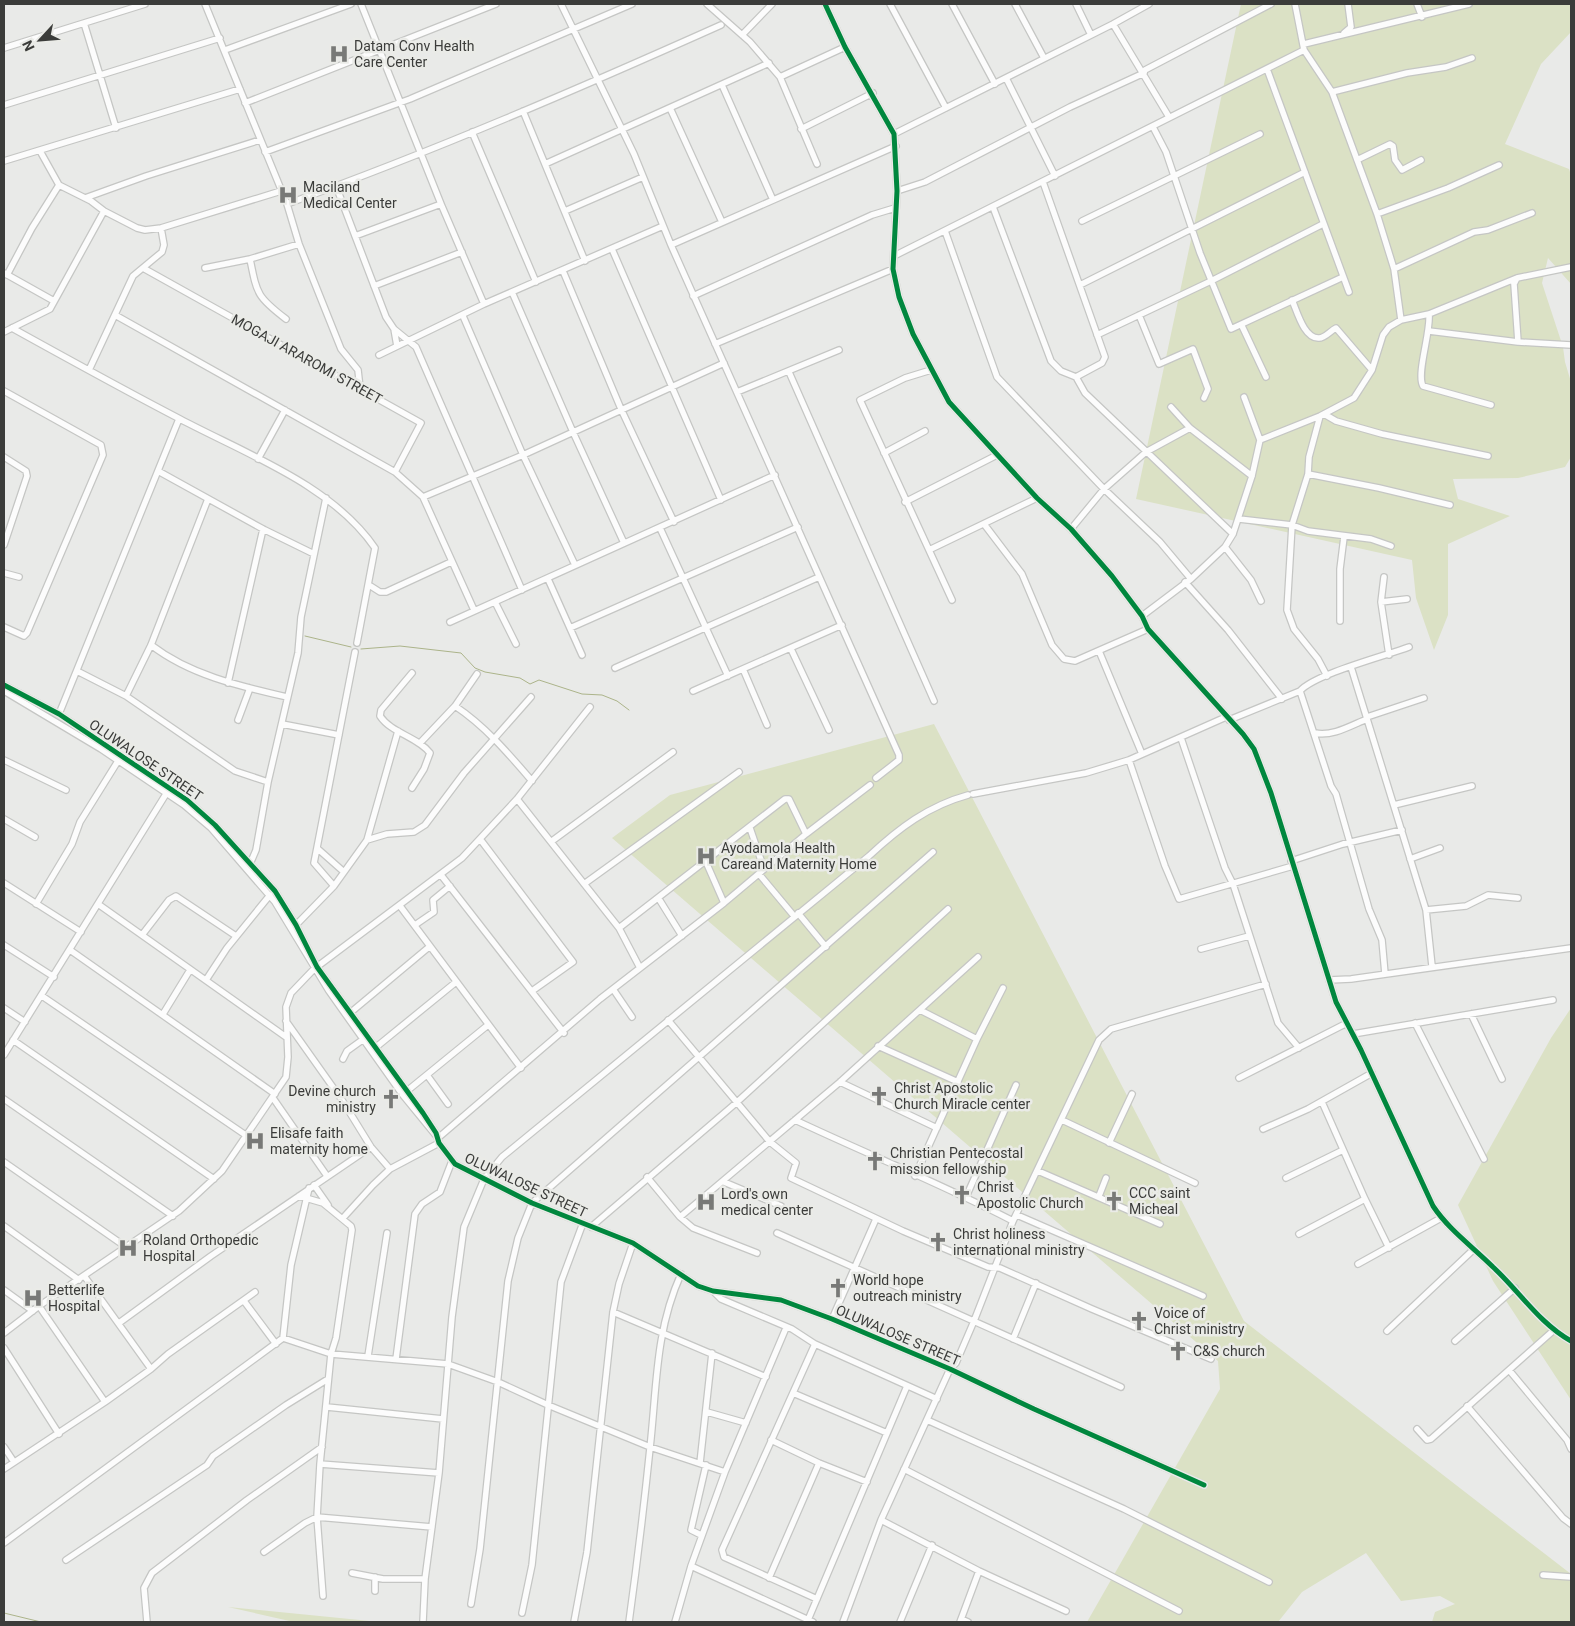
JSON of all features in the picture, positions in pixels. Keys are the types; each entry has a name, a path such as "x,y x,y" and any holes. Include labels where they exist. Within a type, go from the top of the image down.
{"street":[{"path":"4,48 145,4"},
{"path":"205,4 287,204 299,244 341,349 358,370 360,388"},
{"path":"224,50 350,4"},
{"path":"361,4 420,153 484,304"},
{"path":"245,103 496,4"},
{"path":"562,4 622,129 693,296 738,392 899,755 899,760 876,778"},
{"path":"265,152 401,103 632,4"},
{"path":"707,4 742,35 780,77 817,164"},
{"path":"742,35 772,4"},
{"path":"825,4 845,47 873,93 894,134 897,191 893,269 899,297 913,334 931,370 949,402 1037,498 1071,529 1112,576 1142,616 1148,629 1243,734 1254,749 1271,793 1329,980 1347,1023 1433,1206 1441,1218 1515,1288 1554,1330 1571,1341"},
{"path":"890,4 946,108"},
{"path":"952,4 995,84"},
{"path":"1015,4 1044,58"},
{"path":"1076,4 1091,35"},
{"path":"894,134 1113,24 1137,6 1149,4"},
{"path":"897,191 925,182 1032,127 1144,73 1145,70 1180,50 1271,4"},
{"path":"1295,4 1304,47 1332,92 1377,214 1394,269 1401,320"},
{"path":"1343,34 1351,27 1348,4"},
{"path":"1417,4 1422,17"},
{"path":"894,256 1153,127 1169,117 1266,69 1304,47 1343,34 1422,17 1468,4"},
{"path":"84,23 102,75 116,128"},
{"path":"1113,24 1169,117"},
{"path":"287,204 523,111 721,25"},
{"path":"4,105 220,38"},
{"path":"780,77 845,47"},
{"path":"1332,92 1408,73 1446,67 1472,58"},
{"path":"546,164 768,63"},
{"path":"1266,69 1349,292"},
{"path":"1006,78 1055,176"},
{"path":"722,85 773,200"},
{"path":"5,162 240,89"},
{"path":"801,129 873,93"},
{"path":"670,108 722,222"},
{"path":"523,111 585,261"},
{"path":"1153,127 1166,152 1192,228 1231,329 1242,326 1292,300 1343,277"},
{"path":"472,132 536,282"},
{"path":"1082,221 1260,134"},
{"path":"85,198 146,176 260,140"},
{"path":"1357,160 1390,144 1393,146 1395,160 1402,170 1421,160"},
{"path":"671,245 896,146"},
{"path":"40,151 59,186 85,198 104,211 145,230 161,228 281,191"},
{"path":"1377,214 1448,188 1499,165"},
{"path":"1080,285 1305,172"},
{"path":"565,212 643,176"},
{"path":"1043,182 1080,285 1104,360 1076,377"},
{"path":"54,301 5,274 59,186"},
{"path":"336,186 386,317 394,329 411,341 416,348 474,476 522,590"},
{"path":"355,236 441,204"},
{"path":"993,207 1051,361 1061,370 1076,377 1085,393 1233,534"},
{"path":"693,296 872,216 895,208"},
{"path":"4,332 50,309 104,211"},
{"path":"1394,269 1474,232 1488,230 1532,213"},
{"path":"1097,335 1212,281 1323,224"},
{"path":"379,355 463,316 484,304 612,250 663,226"},
{"path":"89,370 133,276 162,252 164,245 161,228"},
{"path":"944,230 998,377 1104,489 1160,542 1191,578"},
{"path":"205,268 250,259 299,244"},
{"path":"612,250 721,500"},
{"path":"374,286 462,252"},
{"path":"250,259 259,296 286,319"},
{"path":"1260,440 1322,415 1354,398 1372,370 1385,331 1401,320 1429,314 1517,278 1571,267"},
{"name":"MOGAJI ARAROMI STREET","path":"143,268 421,423 396,472"},
{"path":"715,344 893,269"},
{"path":"563,271 621,409 674,522"},
{"path":"1517,278 1514,284 1518,342"},
{"path":"512,292 572,432 624,543"},
{"path":"1292,300 1306,331 1313,338 1320,338 1336,328 1372,370"},
{"path":"1429,314 1429,331 1421,375 1423,386 1491,404"},
{"path":"115,315 396,472 424,497 451,562 474,610"},
{"path":"1139,315 1159,364 1193,349 1208,389 1204,398"},
{"path":"463,316 523,455 575,565"},
{"path":"1242,326 1266,377"},
{"path":"12,328 179,419 258,459 326,498 351,520 376,548 357,643"},
{"path":"394,329 397,346"},
{"path":"1429,331 1518,342 1571,345"},
{"path":"738,392 839,350"},
{"path":"424,497 523,455 724,363"},
{"path":"931,370 905,378 860,400 905,502 952,600"},
{"path":"788,372 934,701"},
{"path":"4,391 101,445 103,455 27,633 24,636 4,627"},
{"path":"1142,616 1191,578 1225,547 1233,534 1252,476 1260,440 1244,397"},
{"path":"1171,407 1190,428 1252,476"},
{"path":"258,459 285,410"},
{"path":"1322,415 1382,434 1488,456"},
{"path":"1322,415 1309,457 1308,474 1292,525 1286,610 1294,629 1318,659 1327,676"},
{"path":"59,714 179,419"},
{"path":"1071,529 1104,489 1146,452 1190,428"},
{"path":"884,452 925,431"},
{"path":"905,502 997,455"},
{"path":"4,458 26,471 27,476 4,545"},
{"path":"158,471 263,529 314,554"},
{"path":"1308,474 1450,505"},
{"path":"450,622 774,475"},
{"path":"250,864 256,850 268,782 298,653 301,617 326,498"},
{"path":"929,550 1037,498"},
{"path":"126,696 151,646 208,499"},
{"path":"1239,519 1292,525 1308,531 1344,537 1371,539 1391,546"},
{"path":"984,524 1022,574 1052,645 1059,655 1068,661 1099,651 1148,629"},
{"path":"570,628 798,527"},
{"path":"660,528 728,676"},
{"path":"228,683 263,529"},
{"path":"1340,621 1340,569 1344,537"},
{"path":"1225,547 1251,580 1261,601"},
{"path":"369,584 380,592 386,592 451,562"},
{"path":"4,573 19,577"},
{"path":"615,668 820,577"},
{"path":"1384,577 1381,602 1389,655"},
{"path":"548,579 582,655"},
{"path":"1185,582 1228,630 1282,699"},
{"path":"1381,602 1407,599"},
{"path":"495,602 516,644"},
{"path":"693,691 842,625"},
{"path":"151,646 175,661 228,683 287,697"},
{"path":"423,1622 426,1579 439,1474 448,1364 464,1227 484,1179 502,1157 901,826 953,799 1086,773 1129,760 1282,699 1300,691 1307,684 1409,646"},
{"path":"791,649 829,730"},
{"path":"1099,651 1142,754"},
{"path":"334,886 314,865 355,652"},
{"path":"1351,667 1426,910 1432,966"},
{"path":"742,669 767,725"},
{"path":"77,671 126,696 235,771 268,782"},
{"path":"412,673 381,710 380,718 420,743 429,751 430,755 412,788"},
{"path":"420,743 455,706 478,674"},
{"name":"OLUWALOSE STREET","path":"4,685 59,714 134,768 202,812 275,891 296,925 315,968 350,1013 365,1038 375,1048 407,1091 436,1133 438,1141"},
{"path":"238,720 250,688"},
{"name":"OLUWALOSE STREET","path":"4,691 56,720 118,761 134,768 166,794 198,815 270,895 292,927 315,968 452,1161 532,1203 633,1243 698,1286 713,1291 781,1300 832,1318 950,1369 1204,1485"},
{"path":"1300,691 1351,844 1351,850 1369,909 1382,940 1385,974"},
{"path":"367,840 387,834 414,832 425,825 464,774 531,697"},
{"path":"1315,733 1323,734 1337,731 1367,718 1424,698"},
{"path":"455,706 476,720 495,738 532,781"},
{"path":"4,1333 33,1310 173,1216 214,1179 247,1136 274,1096 287,1070 286,1007 291,993 315,968 442,875 480,839 532,781 590,707"},
{"path":"282,724 339,736"},
{"path":"296,925 334,886 367,840 398,731"},
{"path":"1181,738 1225,868 1234,884 1248,936 1278,1023 1299,1048"},
{"path":"552,841 673,752"},
{"path":"4,760 66,790"},
{"path":"1129,760 1176,897 1181,900 1234,884 1344,844 1351,844 1402,830"},
{"path":"36,904 72,844 80,822 118,761"},
{"path":"584,884 739,772"},
{"path":"344,1218 390,1169 438,1141 613,989 724,903 806,834 870,784"},
{"path":"1394,805 1472,786"},
{"path":"4,1055 166,794"},
{"path":"619,928 659,899 787,798 806,834"},
{"path":"517,799 619,928 640,968"},
{"path":"4,819 35,837"},
{"path":"750,828 764,869"},
{"path":"480,839 573,962 532,991"},
{"path":"1410,859 1440,848"},
{"path":"318,849 344,872"},
{"path":"471,1604 480,1549 508,1281 518,1238 532,1203 700,1058 933,852"},
{"path":"706,862 724,903"},
{"path":"759,874 826,947"},
{"path":"442,875 564,1033"},
{"path":"4,884 81,932"},
{"path":"415,925 434,912 433,900 450,886"},
{"path":"206,980 236,936 270,895"},
{"path":"1426,910 1466,906 1488,895 1518,898"},
{"path":"142,935 169,900 176,896 236,936"},
{"path":"659,899 682,936"},
{"path":"98,904 286,1037"},
{"path":"400,906 521,1068"},
{"path":"590,1226 736,1103 948,909"},
{"path":"1201,949 1248,936"},
{"path":"4,945 54,977"},
{"path":"350,1013 429,947"},
{"path":"1329,980 1571,948"},
{"path":"70,950 274,1096 327,1176"},
{"path":"680,1217 724,1182 840,1082 978,957"},
{"path":"162,1014 190,970"},
{"path":"375,1048 456,982"},
{"path":"843,1622 882,1520 950,1369 956,1363 1013,1221 1018,1215 1092,1054 1104,1033 1111,1029 1266,984"},
{"path":"915,1176 977,1039 1003,988"},
{"path":"613,989 632,1017"},
{"path":"42,996 247,1136"},
{"path":"1353,1034 1553,1000"},
{"path":"4,1008 25,1022"},
{"path":"920,1010 977,1039"},
{"path":"1471,1014 1502,1079"},
{"path":"668,1020 770,1142 796,1163 791,1178 988,1267 994,1267 1036,1283 1100,1313 1211,1358"},
{"path":"286,1021 342,1100 371,1147 390,1169"},
{"path":"1239,1078 1347,1023"},
{"path":"1415,1023 1484,1159"},
{"path":"407,1091 488,1025"},
{"path":"343,1059 347,1051 365,1038"},
{"path":"13,1040 214,1179"},
{"path":"878,1046 958,1082"},
{"path":"1262,1128 1322,1102 1372,1073"},
{"path":"427,1075 448,1104"},
{"path":"840,1082 937,1128"},
{"path":"966,1197 1016,1085"},
{"path":"1109,1142 1132,1094"},
{"path":"4,1099 173,1216"},
{"path":"1322,1102 1389,1248"},
{"path":"795,1120 915,1176 966,1197 1013,1221"},
{"path":"1062,1120 1195,1183"},
{"path":"119,1323 312,1186 371,1147"},
{"path":"1286,1178 1343,1150"},
{"path":"396,1359 415,1214 422,1204 440,1192 452,1161"},
{"path":"4,1162 126,1247"},
{"path":"1038,1171 1160,1224"},
{"path":"647,1177 680,1217 693,1228 757,1253"},
{"path":"1099,1196 1106,1178"},
{"path":"724,1182 781,1206"},
{"path":"4,1543 283,1338 291,1265 307,1198 312,1186"},
{"path":"312,1186 329,1206 344,1218 352,1230 336,1338 331,1354 320,1464 318,1517 323,1596"},
{"path":"299,1196 329,1206"},
{"path":"1299,1234 1365,1199"},
{"path":"1018,1215 1203,1296"},
{"path":"832,1318 876,1218"},
{"path":"1358,1264 1441,1218"},
{"path":"522,1613 532,1565 561,1282 584,1223"},
{"path":"4,1226 82,1278 119,1323 151,1370"},
{"path":"368,1356 387,1233"},
{"path":"778,1234 1121,1387"},
{"path":"574,1622 587,1552 613,1312 619,1284 633,1243"},
{"path":"1387,1330 1474,1249"},
{"path":"629,1622 650,1447 661,1333 670,1298 681,1274"},
{"path":"1012,1339 1036,1283"},
{"path":"1455,1341 1515,1288"},
{"path":"4,1290 33,1310"},
{"path":"713,1291 721,1300 798,1332 815,1344 937,1399"},
{"path":"4,1469 59,1434 151,1370 168,1354 255,1292"},
{"path":"244,1301 276,1344"},
{"path":"39,1306 105,1402"},
{"path":"613,1312 766,1376"},
{"path":"683,1622 676,1621 701,1535 725,1472 786,1328"},
{"path":"1417,1429 1429,1440 1554,1330"},
{"path":"283,1338 331,1354 448,1364 498,1382 548,1406 650,1447 725,1472"},
{"path":"815,1344 722,1550 724,1557 817,1599"},
{"path":"4,1348 59,1434"},
{"path":"701,1535 691,1530 703,1464 712,1353"},
{"path":"1509,1370 1567,1440 1571,1449"},
{"path":"66,1560 207,1464 213,1456 286,1405 328,1379"},
{"path":"691,1566 811,1621 817,1599 907,1386"},
{"path":"793,1393 887,1434"},
{"path":"1468,1406 1563,1518 1571,1524"},
{"path":"327,1407 443,1419"},
{"path":"707,1412 746,1423"},
{"path":"927,1420 1124,1509 1269,1582"},
{"path":"771,1440 819,1463 867,1482"},
{"path":"4,1447 14,1462"},
{"path":"147,1622 144,1588 152,1573 247,1500 322,1447"},
{"path":"769,1578 819,1463"},
{"path":"320,1464 439,1474"},
{"path":"904,1469 1180,1611"},
{"path":"264,1552 318,1517 432,1527"},
{"path":"882,1520 979,1570 1066,1611"},
{"path":"900,1622 932,1545"},
{"path":"968,1622 960,1621 979,1570"},
{"path":"352,1573 384,1579 426,1579"},
{"path":"1543,1575 1571,1577"},
{"path":"375,1577 375,1591"}],"green space":[{"path":"1241,4 1571,4 1571,32 1541,64 1505,144 1569,169 1571,175 1571,284 1548,258 1542,283 1563,347 1571,382 1571,457 1565,467 1518,478 1453,479 1458,499 1510,516 1448,544 1448,615 1434,650 1416,598 1412,560 1136,499"},
{"path":"934,724 1244,1321 1571,1574 1571,1622 1432,1622 1435,1612 1455,1604 1440,1596 1401,1601 1366,1553 1302,1592 1278,1622 1087,1622 1220,1389 1218,1361 612,838 670,795"},
{"path":"1571,1008 1571,1400 1493,1281 1458,1205 1551,1038"},
{"path":"228,1607 380,1622 294,1622"}],"waterway":[{"path":"305,636 351,647"},
{"path":"361,649 400,646 461,653 475,668 485,672 520,678 530,684 539,680 582,694 602,695 617,701 629,710"},
{"path":"4,1613 41,1622"}],"cycle path":[{"path":"825,4 845,47 894,134 897,191 893,269 899,297 913,334 949,402 1037,498 1071,529 1112,576 1142,616 1148,629 1243,734 1254,749 1271,793 1336,1002 1361,1050 1433,1206 1454,1231 1503,1276 1549,1326 1571,1341"},
{"path":"4,685 59,714 187,800 215,825 275,891 296,925 317,967 423,1113 436,1133 439,1143 455,1164 532,1203 633,1243 698,1286 713,1291 781,1300 832,1319 950,1369 1204,1485"}],"place":[{"name":"Datam Conv Health Care Center","path":"339,54"},
{"name":"Maciland Medical Center","path":"288,195"},
{"name":"Ayodamola Health Careand Maternity Home","path":"706,856"},
{"name":"Christ Apostolic Church Miracle center","path":"879,1096"},
{"name":"Devine church ministry","path":"391,1099"},
{"name":"Elisafe faith maternity home","path":"255,1141"},
{"name":"Christian Pentecostal mission fellowship","path":"875,1161"},
{"name":"Christ Apostolic Church","path":"962,1195"},
{"name":"CCC saint Micheal","path":"1114,1201"},
{"name":"Lord's own medical center","path":"706,1202"},
{"name":"Christ holiness international ministry","path":"938,1242"},
{"name":"Roland Orthopedic Hospital","path":"128,1248"},
{"name":"World hope outreach ministry","path":"838,1288"},
{"name":"Betterlife Hospital","path":"33,1298"},
{"name":"Voice of Christ ministry","path":"1139,1321"},
{"name":"C&S church","path":"1178,1351"}]}
